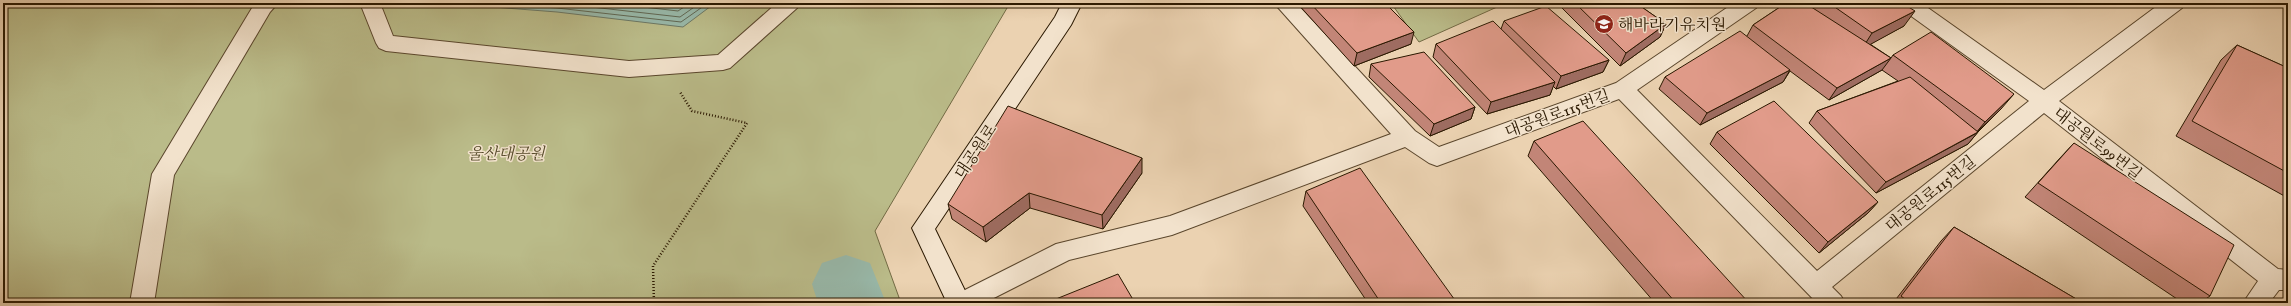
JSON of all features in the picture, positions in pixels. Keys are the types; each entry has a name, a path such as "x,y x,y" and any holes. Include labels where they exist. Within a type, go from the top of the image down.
{"street":[{"path":"142,303 163,174 263,7 268,3"},
{"path":"370,3 386,43 629,69 722,62 790,3"},
{"name":"대공원로","path":"960,303 923,228 1064,20 1072,3"},
{"name":"대공원로115번길","path":"1284,3 1407,137 1437,157 1623,89 1833,303"},
{"path":"1623,89 1749,3"},
{"name":"대공원로99번길","path":"1907,3 2044,101 2281,280"},
{"name":"대공원로115번길","path":"1816,286 2044,101 2175,3"},
{"path":"960,303 1064,251 1172,225 1407,137"},
{"path":"2255,303 2281,280"}],"path":[{"path":"654,303 653,266 747,123 692,111 664,66"}],"green space":[{"name":"울산대공원","path":"3,3 1010,3 875,231 901,303 3,303"},
{"path":"1391,3 1506,3 1419,42"}],"water":[{"path":"441,3 715,3 683,27 557,12"}],"building":[{"path":"1310,3 1385,3 1414,32 1357,53"},
{"path":"1575,3 1636,3 1666,24 1626,53"},
{"path":"1786,3 1805,3 1891,58 1837,88 1753,25"},
{"path":"1829,3 1902,3 1915,11 1872,33"},
{"path":"1546,6 1609,60 1561,76 1504,21"},
{"path":"1493,21 1555,82 1491,102 1436,44"},
{"path":"1740,31 1790,70 1707,113 1665,77"},
{"path":"1931,32 2014,94 1985,122 1893,55"},
{"path":"2237,45 2288,68 2288,173 2192,121"},
{"path":"1424,52 1475,107 1434,124 1371,64"},
{"path":"1910,77 1978,132 1886,182 1817,111"},
{"path":"1774,101 1878,202 1828,242 1717,132"},
{"path":"1008,106 1142,158 1102,215 1029,193 983,227 948,204"},
{"path":"1583,121 1749,303 1676,303 1534,141"},
{"path":"2074,143 2234,245 2210,296 2038,183"},
{"path":"1360,168 1457,303 1381,303 1306,191"},
{"path":"1954,227 2083,303 1910,303 1901,296"},
{"path":"1118,274 1135,303 1058,303 1056,299"}],"waterway":[{"path":"846,284 852,303"}],"place":[{"name":"해바라기유치원","path":"1604,24"}]}
